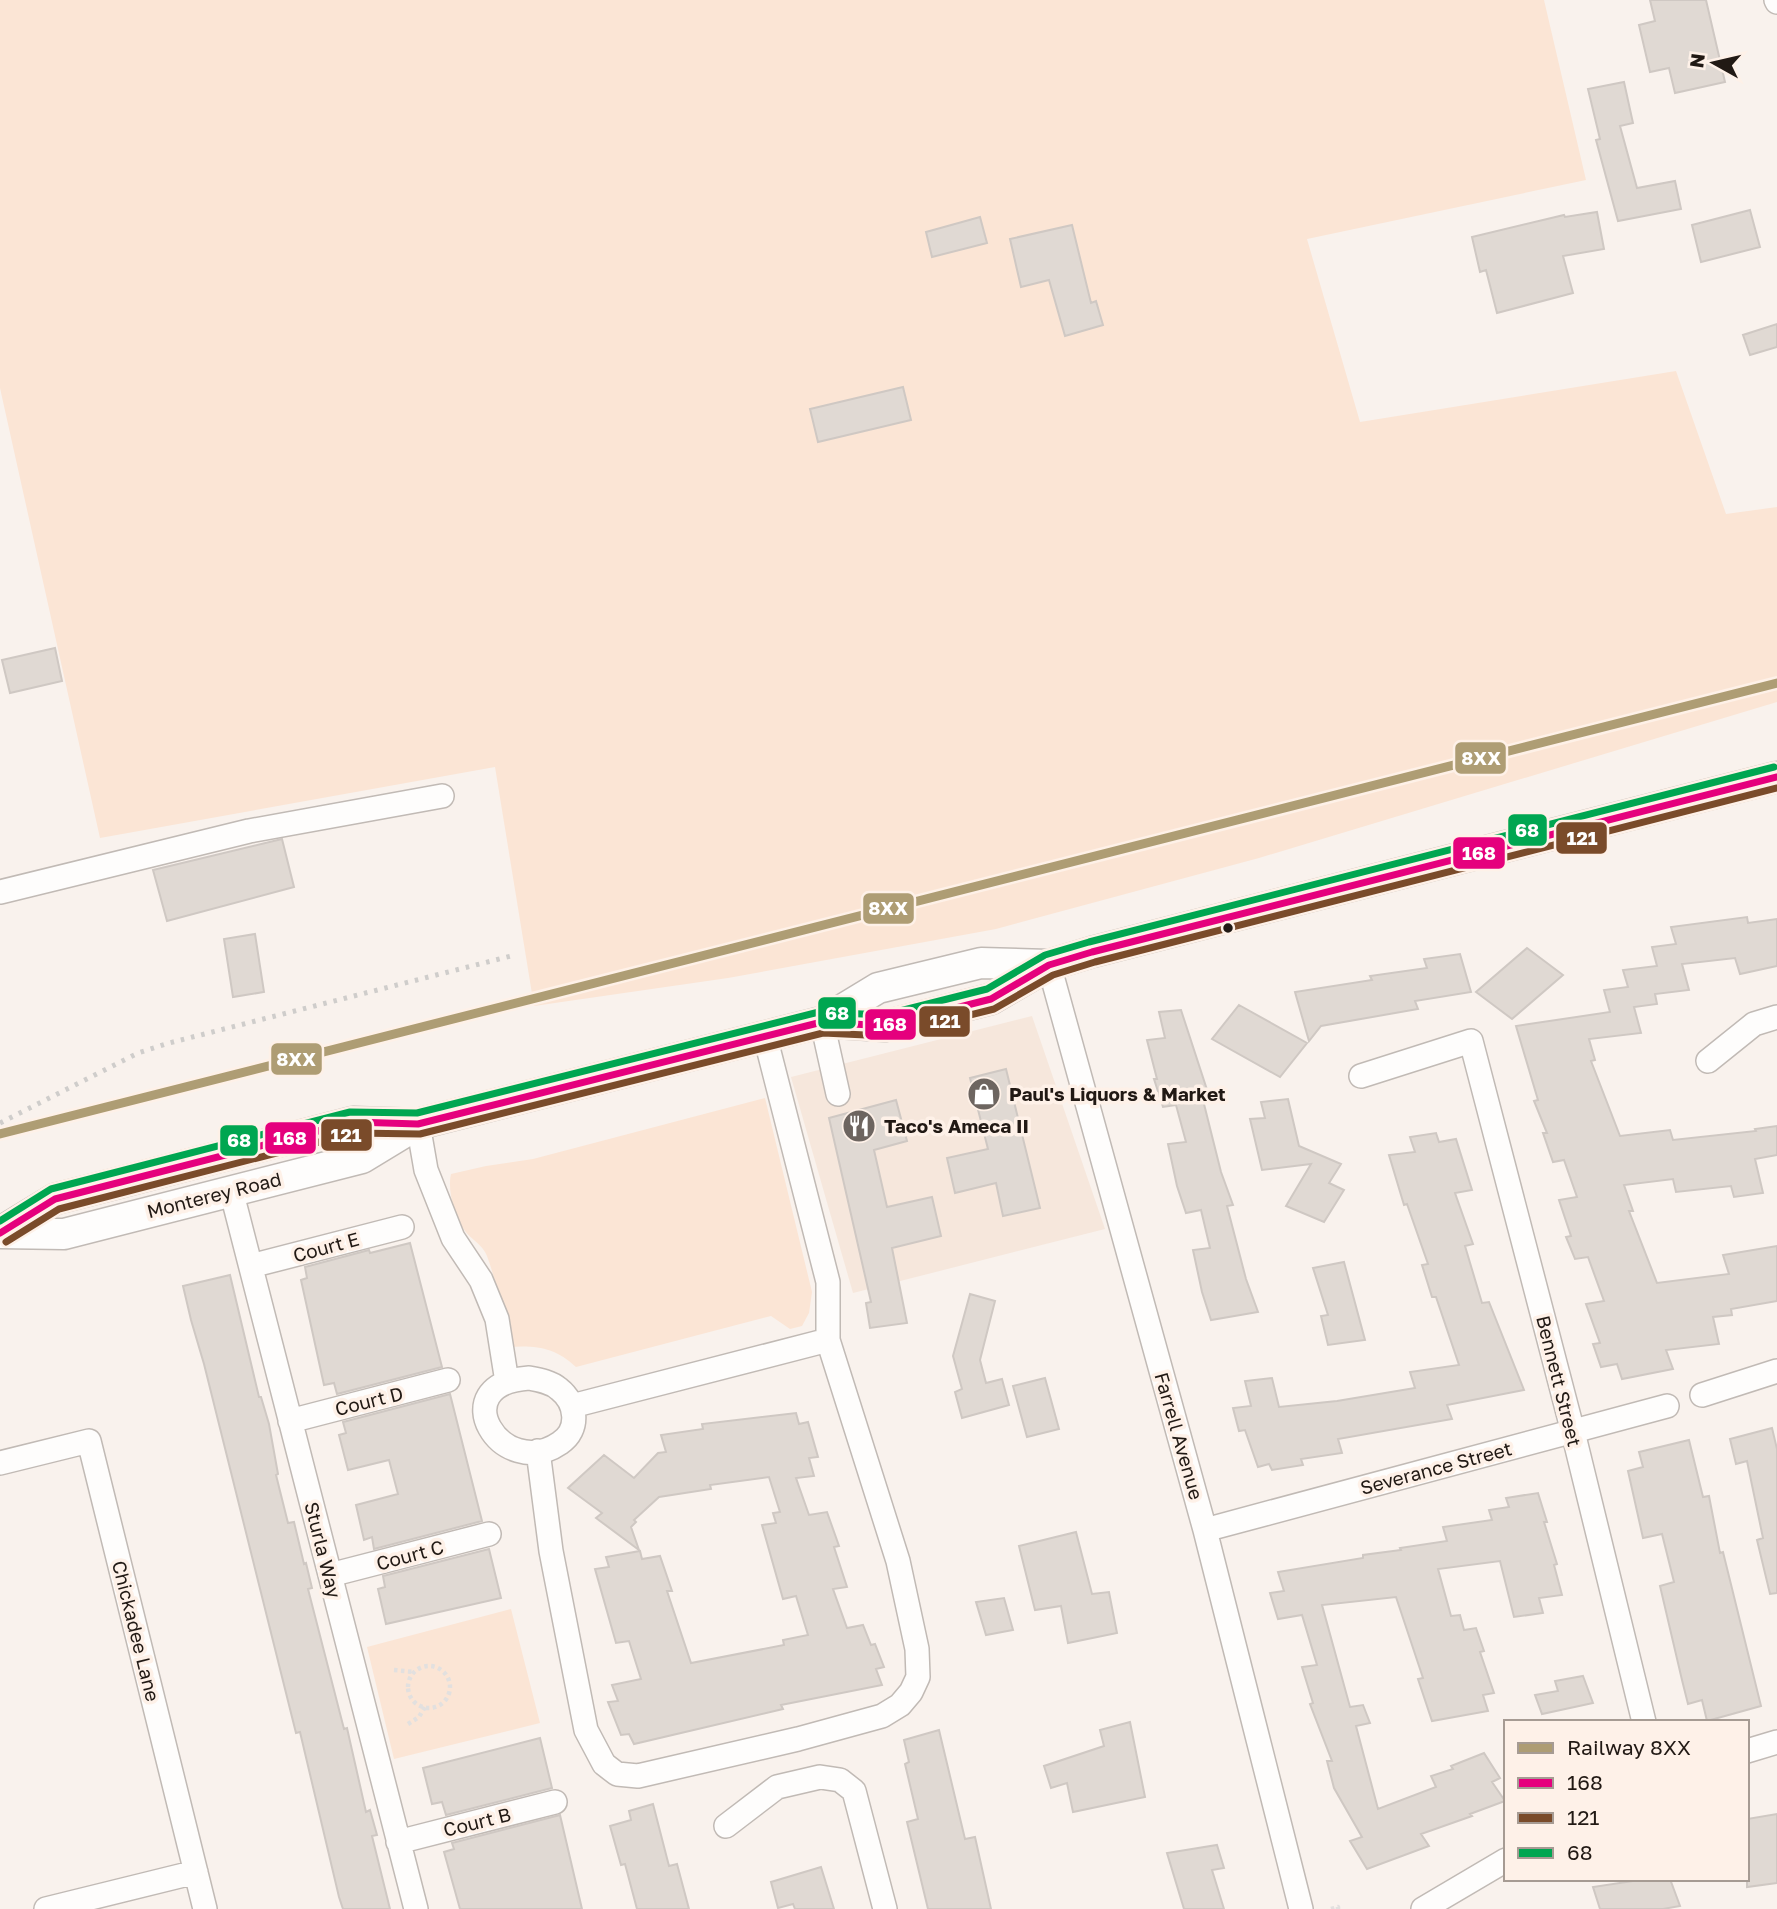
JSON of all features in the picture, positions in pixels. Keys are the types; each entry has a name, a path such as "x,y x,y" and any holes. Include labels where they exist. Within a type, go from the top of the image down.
{"main road":[{"name":"Monterey Road","path":"0,1232 55,1199 122,1181 354,1122 418,1124 822,1022 878,988 981,963 1049,965 1777,777"},
{"name":"Monterey Road","path":"0,1232 64,1234 362,1158 418,1124"}],"street":[{"path":"0,892 249,831 442,796"},
{"name":"Farrell Avenue","path":"1049,965 1205,1530 1301,1909"},
{"path":"1707,1061 1754,1024 1777,1017"},
{"path":"822,1022 838,1094"},
{"path":"538,1451 551,1551 586,1730 604,1764 617,1774 638,1776 798,1739 882,1716 901,1704 911,1692 918,1677 917,1649 898,1561 828,1339 828,1282 765,1036"},
{"name":"Bennett Street","path":"1361,1076 1471,1041 1573,1432 1644,1720"},
{"path":"418,1124 426,1170 453,1238 481,1280 497,1319 507,1382"},
{"name":"Sturla Way","path":"231,1190 416,1909"},
{"name":"Court E","path":"251,1266 402,1227"},
{"path":"572,1406 828,1339"},
{"path":"1702,1395 1777,1371"},
{"path":"529,1378 559,1388 568,1398 575,1414 573,1429 564,1441 538,1451 516,1450 491,1433 485,1421 484,1408 488,1396 498,1386 507,1382 529,1378"},
{"name":"Court D","path":"290,1421 448,1381"},
{"name":"Severance Street","path":"1205,1530 1667,1406"},
{"name":"Chickadee Lane","path":"0,1463 89,1441 205,1909"},
{"name":"Court C","path":"330,1575 489,1534"},
{"path":"1749,1750 1777,1742"},
{"path":"726,1826 777,1787 820,1777 840,1780 854,1791 885,1909"},
{"name":"Court B","path":"398,1842 555,1802"},
{"path":"1423,1909 1504,1861"},
{"path":"46,1909 196,1872"}],"path":[{"path":"425,1667 438,1668 447,1677 449,1690 444,1702 438,1706 425,1707 413,1701 409,1680 415,1672 425,1667"},
{"path":"394,1670 415,1672"},
{"path":"408,1724 419,1717 425,1707"},
{"path":"1331,1909 1338,1909"}],"shaded area":[{"path":"0,0 1544,0 1586,180 1307,239 1360,422 1676,371 1726,514 1777,507 1777,702 1259,858 996,929 728,978 534,1006 495,767 100,838 0,388"},
{"path":"1032,1016 1105,1229 853,1293 791,1077"},
{"path":"765,1098 812,1292 809,1313 802,1326 790,1329 771,1316 576,1367 553,1351 527,1346 508,1347 491,1267 485,1252 465,1231 458,1219 451,1196 451,1174 533,1159"},
{"path":"511,1609 540,1723 394,1759 367,1647"}],"building":[{"path":"1650,0 1706,0 1725,82 1675,93 1669,68 1650,72 1639,25 1655,21"},
{"path":"1624,82 1633,123 1620,126 1637,188 1675,181 1681,209 1618,221 1596,140 1600,139 1588,89"},
{"path":"1750,210 1760,247 1701,262 1692,225"},
{"path":"1597,212 1604,249 1563,256 1573,293 1497,313 1486,270 1480,272 1472,237 1564,215"},
{"path":"980,217 987,243 932,257 926,232"},
{"path":"1072,225 1091,303 1096,301 1103,325 1065,336 1049,280 1021,287 1010,239"},
{"path":"1777,324 1777,347 1750,355 1743,335"},
{"path":"903,387 911,420 818,442 810,409"},
{"path":"55,648 62,681 10,693 2,660"},
{"path":"282,839 294,887 167,921 153,870"},
{"path":"1747,917 1748,923 1777,919 1777,966 1740,974 1735,958 1682,964 1689,990 1655,994 1657,1004 1634,1007 1641,1033 1589,1039 1595,1060 1591,1061 1620,1136 1670,1130 1673,1140 1756,1131 1755,1129 1777,1126 1777,1155 1755,1159 1763,1193 1734,1197 1731,1186 1676,1192 1673,1179 1624,1185 1633,1211 1629,1211 1657,1283 1729,1274 1723,1255 1777,1246 1777,1301 1731,1309 1732,1315 1713,1317 1719,1344 1666,1350 1673,1369 1622,1379 1617,1364 1601,1367 1593,1344 1600,1343 1586,1304 1604,1301 1588,1257 1575,1259 1566,1237 1571,1236 1559,1200 1577,1197 1564,1160 1553,1162 1543,1133 1547,1133 1534,1101 1538,1100 1516,1026 1610,1012 1604,990 1628,987 1623,970 1657,966 1652,947 1676,944 1671,927"},
{"path":"255,934 264,992 233,997 224,939"},
{"path":"1527,948 1563,975 1512,1019 1476,992"},
{"path":"1460,954 1471,992 1415,1001 1418,1009 1321,1026 1309,1041 1295,992 1372,980 1370,976 1427,968 1424,959"},
{"path":"1239,1005 1307,1043 1280,1077 1212,1039"},
{"path":"1181,1010 1210,1099 1203,1100 1221,1172 1233,1205 1227,1206 1246,1279 1258,1312 1211,1320 1202,1292 1193,1250 1210,1248 1201,1210 1186,1213 1177,1186 1168,1144 1186,1142 1176,1105 1163,1107 1154,1079 1157,1079 1147,1040 1165,1038 1159,1012"},
{"path":"1006,1069 1040,1208 1003,1216 996,1183 955,1193 947,1158 988,1149 970,1078"},
{"path":"1288,1099 1299,1146 1341,1164 1329,1183 1344,1190 1324,1222 1286,1206 1311,1164 1262,1170 1250,1119 1265,1118 1261,1102"},
{"path":"896,1100 907,1141 874,1150 887,1207 932,1197 941,1236 892,1248 907,1323 870,1328 866,1303 871,1302 829,1118"},
{"path":"1436,1133 1439,1142 1456,1139 1472,1190 1455,1193 1473,1244 1465,1246 1482,1303 1489,1302 1524,1390 1447,1405 1452,1419 1338,1439 1342,1453 1301,1459 1303,1465 1272,1470 1269,1464 1258,1467 1245,1430 1239,1431 1233,1408 1251,1406 1245,1381 1272,1378 1279,1407 1415,1388 1410,1372 1459,1365 1436,1297 1432,1297 1422,1265 1428,1264 1407,1204 1404,1205 1389,1155 1415,1152 1410,1137"},
{"path":"410,1243 442,1367 337,1394 334,1383 324,1385 301,1280 307,1278 305,1267 369,1250 370,1253"},
{"path":"1344,1262 1365,1340 1328,1345 1321,1316 1328,1315 1313,1268"},
{"path":"230,1275 259,1397 269,1424 278,1474 276,1475 288,1523 294,1522 304,1564 306,1563 312,1588 308,1589 344,1729 347,1728 366,1812 370,1810 377,1835 372,1836 390,1909 343,1909 300,1732 296,1733 191,1320 183,1286"},
{"path":"970,1294 995,1301 980,1360 986,1383 1002,1379 1009,1405 962,1418 955,1392 962,1389 953,1356"},
{"path":"1045,1378 1059,1429 1027,1437 1013,1386"},
{"path":"450,1394 482,1521 374,1549 372,1537 364,1540 356,1505 398,1494 389,1460 348,1470 339,1435 346,1433 343,1422"},
{"path":"796,1413 799,1424 808,1422 818,1457 809,1458 814,1476 796,1478 809,1515 827,1512 839,1546 834,1547 847,1587 833,1589 847,1628 863,1625 871,1645 875,1644 884,1667 876,1669 882,1685 781,1705 783,1709 634,1744 629,1734 621,1735 608,1702 618,1701 612,1685 641,1679 629,1641 616,1643 595,1569 609,1567 606,1557 640,1551 642,1559 660,1556 672,1591 667,1591 691,1663 784,1645 783,1640 808,1635 796,1596 783,1599 762,1525 776,1523 773,1513 780,1512 769,1477 710,1485 711,1489 659,1497 634,1520 636,1522 631,1527 639,1550 596,1518 602,1513 568,1488 604,1455 634,1478 658,1453 666,1452 661,1435 703,1429 702,1424"},
{"path":"1772,1428 1777,1449 1777,1593 1770,1594 1757,1540 1763,1538 1747,1461 1736,1464 1730,1439"},
{"path":"1689,1440 1703,1497 1709,1496 1720,1553 1723,1552 1761,1706 1707,1720 1702,1700 1688,1704 1660,1586 1674,1582 1662,1534 1643,1538 1628,1471 1643,1467 1639,1452"},
{"path":"1538,1493 1557,1564 1554,1565 1562,1595 1539,1598 1543,1613 1514,1617 1500,1561 1438,1569 1451,1616 1460,1615 1464,1630 1476,1628 1484,1651 1480,1652 1494,1693 1483,1695 1488,1711 1432,1721 1418,1679 1423,1678 1396,1597 1322,1605 1350,1707 1363,1705 1370,1723 1356,1726 1378,1809 1436,1787 1431,1776 1453,1769 1451,1766 1484,1753 1500,1778 1492,1782 1504,1800 1470,1814 1472,1816 1421,1834 1429,1846 1367,1869 1350,1841 1362,1837 1334,1788 1327,1761 1332,1761 1310,1704 1313,1703 1302,1667 1317,1665 1302,1615 1278,1619 1270,1593 1284,1591 1278,1572 1447,1541 1443,1527 1492,1520 1489,1510 1509,1507 1506,1498"},
{"path":"1076,1532 1092,1594 1109,1592 1117,1633 1068,1643 1061,1606 1035,1610 1019,1546"},
{"path":"489,1549 501,1598 386,1624 378,1589 385,1587 383,1576"},
{"path":"1004,1598 1013,1630 986,1635 976,1602"},
{"path":"1583,1676 1593,1703 1542,1714 1535,1695 1558,1691 1555,1681"},
{"path":"1130,1722 1145,1797 1073,1812 1067,1783 1051,1788 1044,1766 1104,1746 1100,1730"},
{"path":"939,1730 965,1839 975,1837 991,1909 928,1909 907,1822 918,1819 905,1764 909,1762 904,1740"},
{"path":"540,1738 552,1788 446,1815 442,1802 432,1804 423,1768"},
{"path":"653,1804 669,1866 677,1864 689,1909 637,1909 625,1864 621,1865 610,1826 631,1820 629,1811"},
{"path":"1777,1814 1777,1883 1747,1887 1749,1819"},
{"path":"560,1815 582,1909 460,1909 444,1852 454,1849 452,1843"},
{"path":"1217,1845 1224,1868 1212,1870 1224,1909 1184,1909 1167,1853"},
{"path":"821,1867 834,1909 795,1909 793,1904 778,1908 771,1882"},
{"path":"1633,1881 1671,1881 1680,1906 1663,1909 1600,1909 1593,1887"}],"railway":[{"path":"0,1123 138,1053 515,955"}],"rail line":[{"name":"8XX","path":"0,1134 1777,683"}],"transit line":[{"name":"68","path":"0,1221 51,1189 350,1112 417,1113 819,1012 884,1015 987,989 1045,955 1089,942 1774,767"},
{"name":"168","path":"0,1233 55,1199 353,1122 418,1124 822,1022 885,1026 991,999 1049,965 1092,952 1777,777"},
{"name":"121","path":"6,1242 59,1209 354,1133 420,1134 823,1033 887,1036 994,1009 1053,975 1095,962 1777,788"}],"place":[{"name":"Paul's Liquors & Market","path":"984,1094"},
{"name":"Taco's Ameca II","path":"859,1126"}]}
